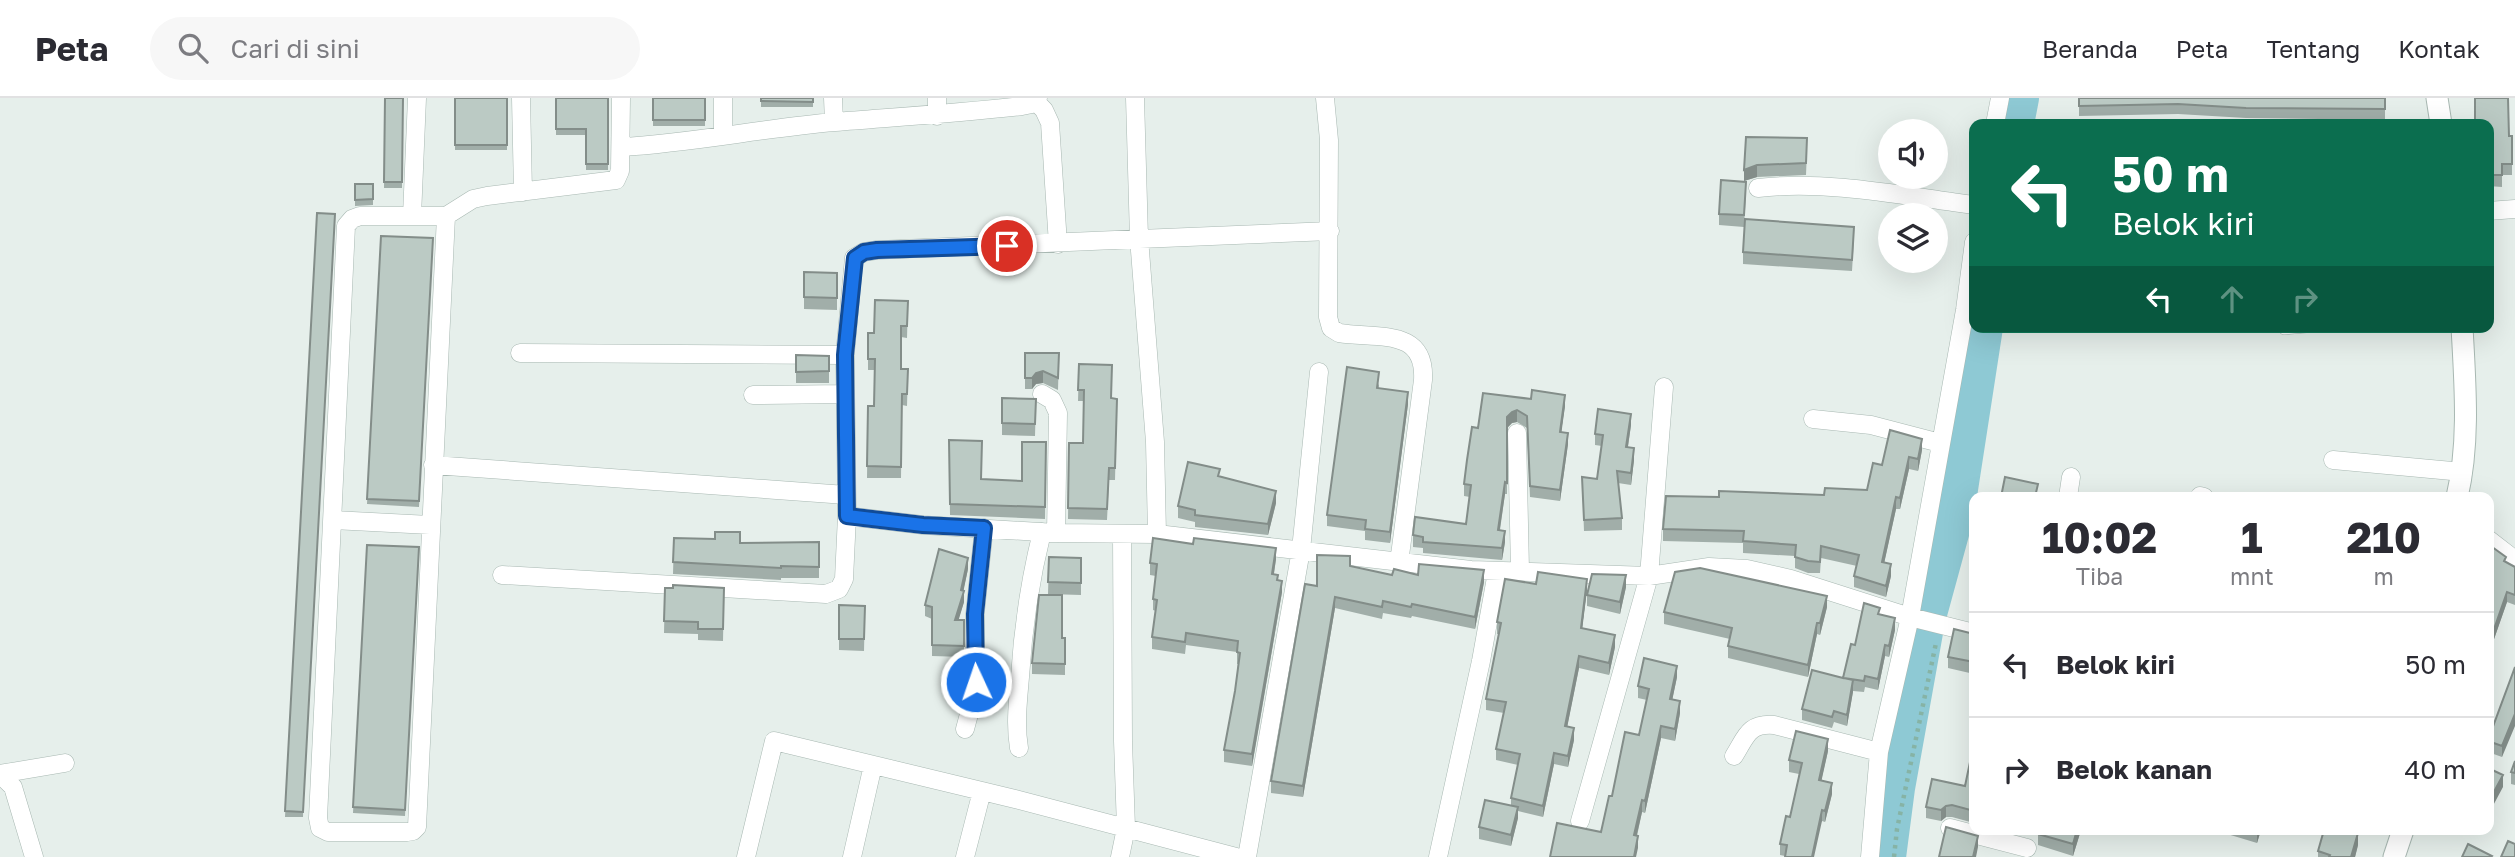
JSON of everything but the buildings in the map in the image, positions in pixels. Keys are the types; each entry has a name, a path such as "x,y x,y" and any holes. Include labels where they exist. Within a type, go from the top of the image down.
{"street":[{"path":"412,216 417,98"},
{"path":"521,98 523,192"},
{"path":"446,216 417,827 414,831 407,832 327,832 320,828 318,818 346,226 352,219 360,216 446,216 472,199 500,193 616,180 619,175 621,147 621,98"},
{"path":"723,98 723,135"},
{"path":"833,98 834,122"},
{"path":"1135,98 1139,238 1155,442 1157,534"},
{"path":"1325,98 1329,140 1328,317 1331,328 1339,333 1408,342 1422,360 1423,380 1399,563"},
{"path":"1996,119 2000,98"},
{"path":"2437,98 2440,119"},
{"path":"621,147 674,144 937,107 1022,106 1037,100 1050,123 1058,244"},
{"path":"1758,188 1830,187 1969,204"},
{"path":"2494,211 2515,209"},
{"path":"502,575 826,594 839,589 844,579 847,516 845,355 855,258 859,255 877,250 1330,231"},
{"path":"1870,857 1879,752 1910,617 1969,280"},
{"path":"2458,492 2463,472 2465,428 2460,333"},
{"path":"520,353 845,355"},
{"path":"1247,857 1301,550 1319,372"},
{"path":"1580,821 1649,576 1664,387"},
{"path":"753,395 845,394"},
{"path":"1019,748 1016,719 1024,621 1029,581 1049,532 1058,413 1052,400 1042,394"},
{"path":"1813,419 1871,425 1940,443"},
{"path":"1517,433 1520,570"},
{"path":"2333,460 2463,472"},
{"path":"433,465 846,495"},
{"path":"2069,492 2071,477"},
{"path":"847,516 923,525 1049,532 1157,534 1497,572 1520,570 1649,576 1709,567 1747,569 1791,579 1910,617 1969,632"},
{"path":"333,520 430,525"},
{"path":"965,729 976,682 975,614 984,528"},
{"path":"1120,857 1126,828 1122,534"},
{"path":"2494,544 2515,560"},
{"path":"1438,857 1481,661 1497,572"},
{"path":"1734,756 1751,729 1763,724 1879,752"},
{"path":"746,857 774,740 1236,857"},
{"path":"34,857 0,774 65,763"},
{"path":"852,857 873,765"},
{"path":"965,857 982,791"},
{"path":"1950,828 1969,834"},
{"path":"1972,835 2027,853 2030,835"},
{"path":"2394,857 2401,835"}],"path":[{"path":"1894,857 1897,829 1940,625"}],"green space":[{"path":"2000,98 2020,98 2016,119 1996,119"},
{"path":"1969,269 1969,333 1982,333 1954,515 1925,621 1895,788 1886,857 1870,857 1879,752"}],"waterway":[{"path":"2015,119 2019,98"},
{"path":"1886,857 1895,788 1925,621 1954,515 1982,333"}],"route":[{"path":"976,682 975,614 984,528 923,525 847,516 845,355 855,258 859,255 877,250 1007,246"}]}
